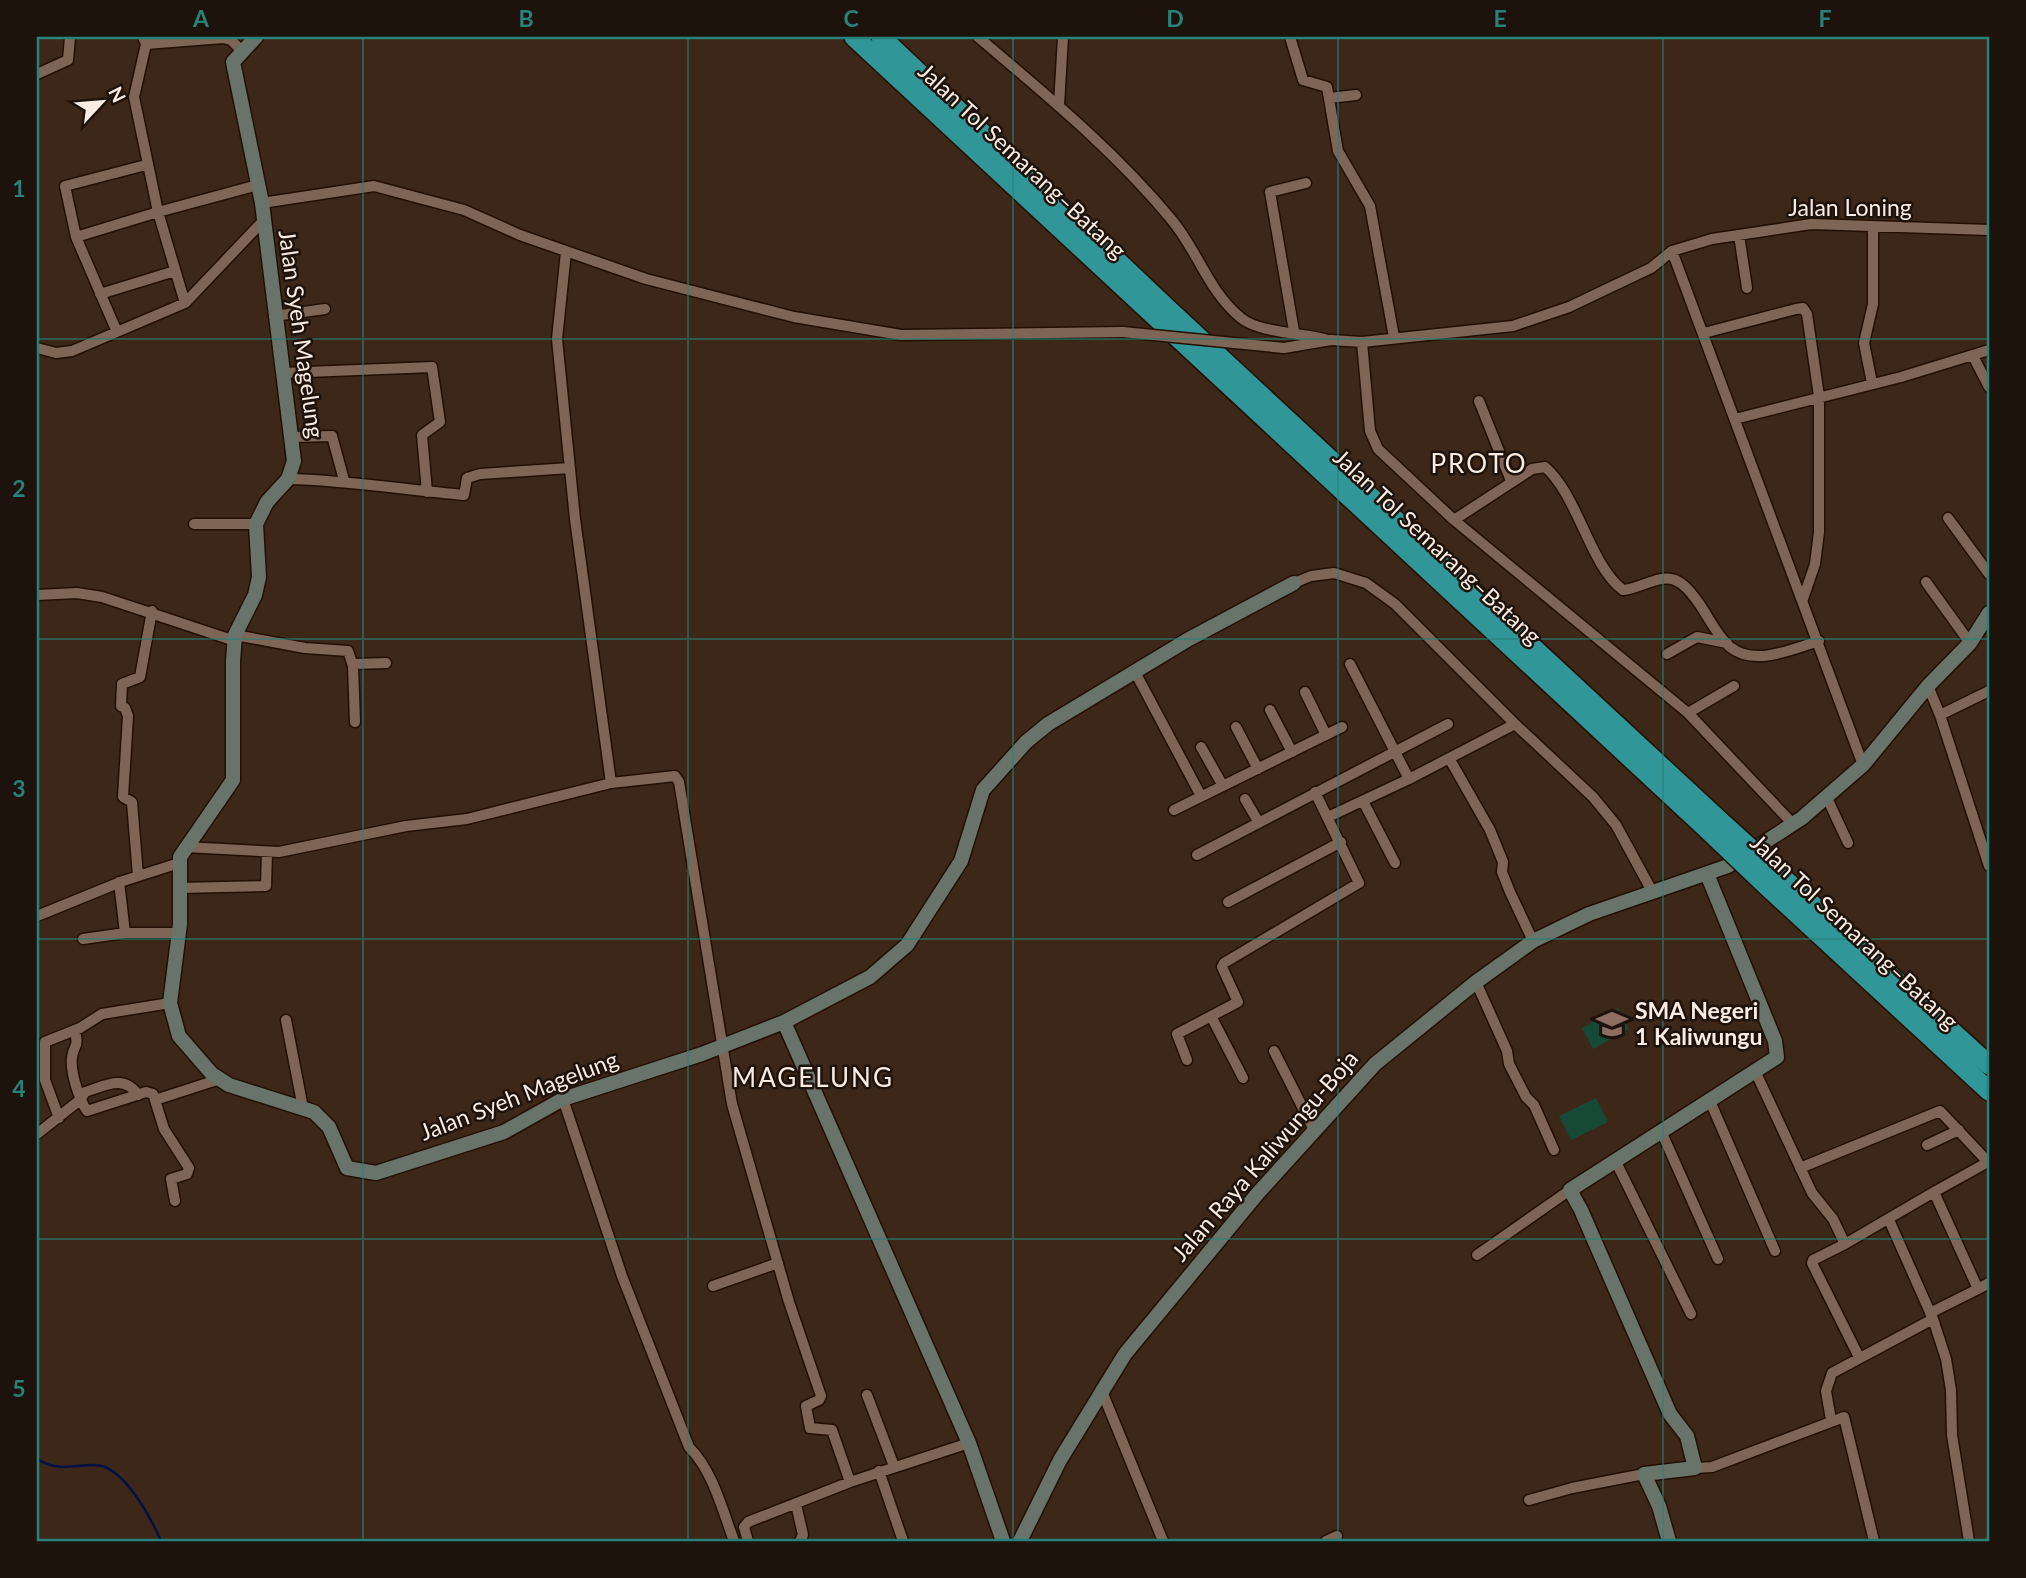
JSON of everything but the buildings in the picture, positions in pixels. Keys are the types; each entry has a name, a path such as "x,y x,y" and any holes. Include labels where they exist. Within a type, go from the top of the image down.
{"highway":[{"name":"Jalan Tol Semarang–Batang","path":"855,37 1776,883 1989,1091"},
{"name":"Jalan Tol Semarang–Batang","path":"881,37 1713,825"},
{"name":"Jalan Tol Semarang–Batang","path":"1776,883 1989,1065"}],"street":[{"path":"37,74 68,60 70,37"},
{"path":"184,303 146,165 134,97 145,41 223,38 231,40 242,51 256,37"},
{"path":"978,37 1059,104 1129,169 1171,219 1209,284 1242,319 1262,327 1331,340 1362,342 1394,337 1473,332 1522,323 1569,307 1651,268 1672,251 1863,765"},
{"path":"1059,104 1063,37"},
{"path":"1290,37 1303,80 1326,86 1338,151 1370,206 1394,337"},
{"name":"Jalan Syeh Magelung","path":"242,51 233,62 262,203 274,316 293,437 294,461 288,479"},
{"path":"1329,98 1356,95"},
{"path":"117,332 76,237 65,186 146,165"},
{"path":"1294,331 1270,192 1306,183"},
{"path":"76,237 258,185"},
{"path":"262,203 378,186 437,202 566,252 765,311 901,335 1123,332 1284,348 1331,340"},
{"path":"353,189 356,202"},
{"path":"37,348 56,353 72,351 184,303 263,221"},
{"name":"Jalan Loning","path":"1672,251 1739,234 1811,224 1989,230"},
{"path":"1872,383 1864,343 1873,304 1873,227"},
{"path":"1739,234 1747,288"},
{"path":"566,252 557,339 570,468 611,783"},
{"path":"100,294 175,271"},
{"path":"1704,333 1803,308 1814,341 1819,396 1819,532 1815,565 1803,599"},
{"path":"274,316 325,309"},
{"path":"1362,342 1374,441 1378,449 1454,520 1688,713 1792,823"},
{"path":"1735,419 1989,350"},
{"path":"1973,356 1989,387"},
{"path":"283,373 432,367 440,422 422,435 427,492"},
{"path":"1479,401 1510,481"},
{"path":"293,437 332,436 344,480"},
{"path":"1454,520 1532,468 1545,467 1574,510 1616,585 1623,590 1634,589 1654,581 1677,581 1690,592 1733,649 1760,657 1819,641"},
{"path":"194,524 256,524 267,502 288,479 344,480 380,488 465,495 467,478 480,474 570,468"},
{"path":"1948,518 1989,574"},
{"name":"Jalan Syeh Magelung","path":"256,524 259,577 255,595 235,638 231,720 233,780 185,847 178,863 178,933 170,1003 179,1036 201,1063 220,1079 303,1108 325,1121 347,1168 370,1173 505,1132 563,1099 724,1046 783,1021 870,977 901,951 920,929 961,861 983,790 1022,746 1048,723 1189,639 1294,583"},
{"path":"1294,583 1311,576 1334,573 1366,583 1395,604 1599,804 1616,825 1653,894"},
{"path":"1926,582 1970,643"},
{"path":"37,595 77,593 152,611 235,638 305,648 346,650 353,664 355,722"},
{"path":"138,876 132,802 123,797 128,716 125,708 121,706 120,695 122,684 140,677 152,611"},
{"name":"Jalan Raya Kaliwungu-Boja","path":"1020,1541 1101,1389 1160,1310 1238,1221 1258,1193 1375,1064 1476,982 1533,941 1589,914 1653,894 1734,862 1827,798 1863,765 1928,686 1970,643 1989,613"},
{"path":"1668,654 1697,637 1727,643"},
{"path":"353,664 386,663"},
{"path":"1350,664 1409,779"},
{"path":"1135,673 1201,796"},
{"path":"1688,713 1734,686"},
{"path":"1928,686 1989,861"},
{"path":"1940,715 1989,691"},
{"path":"1305,692 1326,735"},
{"path":"1270,709 1292,752"},
{"path":"1197,855 1448,724"},
{"path":"1328,817 1364,803 1515,724"},
{"path":"1236,727 1258,769"},
{"path":"1174,810 1342,727"},
{"path":"1201,747 1223,786"},
{"path":"1449,758 1490,830 1503,862 1502,872 1533,941"},
{"path":"185,847 267,852 406,826 467,819 611,783 667,774 675,776 680,782 732,1104 778,1263 821,1396 819,1400 806,1406 810,1428 832,1430 850,1482"},
{"path":"1187,1060 1177,1034 1238,1002 1222,967 1224,963 1359,883 1315,792"},
{"path":"1827,798 1848,843"},
{"path":"1245,799 1259,823"},
{"path":"1364,803 1395,863"},
{"path":"1228,902 1341,842"},
{"path":"179,888 266,886 267,852"},
{"path":"37,916 119,882 148,875 178,863"},
{"path":"1477,1255 1661,1130 1776,1060 1777,1048 1707,874"},
{"path":"119,882 125,933"},
{"path":"83,939 125,933 178,933"},
{"path":"1476,982 1507,1051 1509,1064 1526,1097 1534,1105 1555,1150"},
{"path":"59,1118 45,1080 44,1043 75,1030 102,1014 170,1003"},
{"path":"1211,1016 1242,1077"},
{"path":"286,1020 303,1108"},
{"path":"783,1021 968,1443 1003,1541"},
{"path":"75,1030 78,1045 72,1058 80,1100 88,1111 149,1093 155,1100 164,1129 189,1168 187,1174 172,1179 175,1201"},
{"path":"1274,1051 1314,1130"},
{"path":"1756,1073 1816,1201 1833,1219 1845,1244"},
{"path":"155,1100 220,1079"},
{"path":"37,1134 80,1100 85,1092 118,1082 130,1084 138,1095"},
{"path":"563,1099 622,1276 689,1447 701,1459 734,1541"},
{"path":"1710,1101 1775,1251"},
{"path":"1800,1168 1939,1111 1989,1163 1812,1262 1859,1357"},
{"path":"1661,1130 1718,1259"},
{"path":"1927,1145 1959,1130"},
{"path":"1615,1160 1691,1314"},
{"path":"1570,1190 1670,1414 1690,1442 1695,1468"},
{"path":"1934,1192 1978,1289"},
{"path":"1889,1220 1931,1316 1946,1359 1951,1390 1952,1435 1969,1541"},
{"path":"713,1286 778,1263"},
{"path":"1831,1420 1826,1391 1829,1378 1859,1357 1989,1283"},
{"path":"1101,1389 1163,1541"},
{"path":"867,1395 894,1466"},
{"path":"1530,1500 1572,1488 1644,1474 1712,1467 1840,1416 1846,1421 1874,1541"},
{"path":"748,1541 744,1527 748,1522 879,1471 968,1443"},
{"path":"879,1471 903,1541"},
{"path":"1644,1474 1659,1506 1669,1541"},
{"path":"796,1504 803,1535 800,1541"},
{"path":"1326,1541 1338,1536"}],"green space":[{"path":"1618,1008 1629,1029 1593,1049 1582,1028"},
{"path":"1596,1098 1608,1122 1571,1140 1559,1116"}],"waterway":[{"path":"37,1459 59,1467 95,1465 105,1467 116,1474 135,1494 161,1541"}],"place":[{"name":"SMA Negeri 1 Kaliwungu","path":"1612,1024"}],"district":[{"name":"PROTO","path":"1479,464"},
{"name":"MAGELUNG","path":"813,1078"}]}
